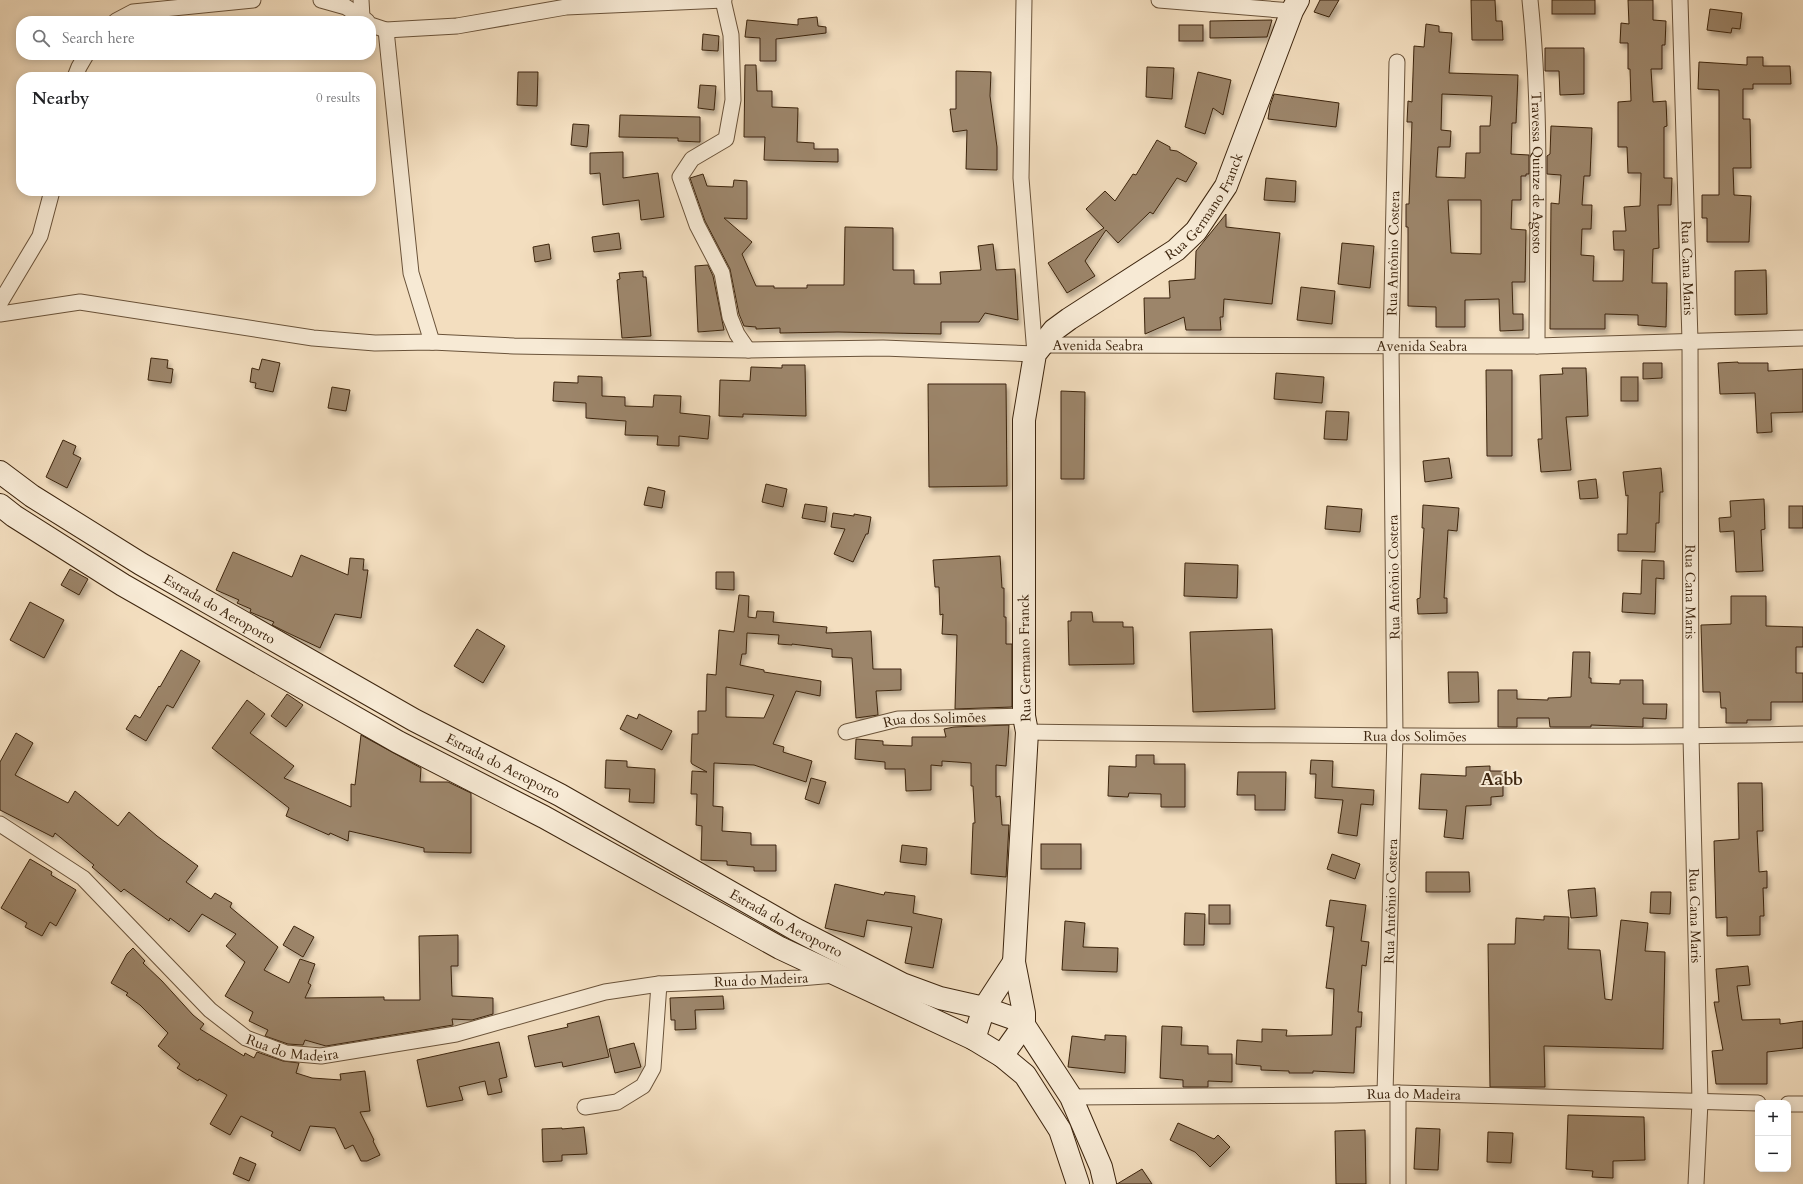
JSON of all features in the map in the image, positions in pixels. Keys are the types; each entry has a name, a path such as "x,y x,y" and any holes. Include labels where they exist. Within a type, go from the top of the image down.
{"main road":[{"name":"Rua Germano Franck","path":"1105,1184 1101,1167 1071,1097 1024,1025 1024,1013 1014,962 1025,724 1024,420 1038,349 1054,330 1176,250 1196,231 1226,186 1295,6"},
{"name":"Estrada do Aeroporto","path":"0,472 32,496 140,564 414,720 560,795 795,929 860,962 896,991 974,1039"},
{"name":"Estrada do Aeroporto","path":"0,506 123,585 398,742 544,817 780,948 837,975 896,991 940,998 984,1008 1018,1020 1024,1025"},
{"name":"Rua Germano Franck","path":"974,1039 984,1008 1014,962"},
{"path":"1002,1056 1024,1025"},
{"path":"974,1039 1002,1056 1025,1075 1060,1130 1078,1184"}],"street":[{"path":"125,16 133,12 253,0"},
{"path":"321,0 346,7 360,16"},
{"path":"361,0 366,16"},
{"path":"376,25 386,30 457,26 566,7 723,0 731,35 733,100 726,139 692,159 680,177 697,225 722,273 730,317 737,334 748,350"},
{"name":"Rua Germano Franck","path":"1024,0 1021,178 1038,349"},
{"path":"1159,0 1295,6"},
{"name":"Travessa Quinze de Agosto","path":"1530,0 1534,33 1538,168 1537,346"},
{"name":"Rua Cana Maris","path":"1680,0 1690,341 1691,737 1700,1102 1696,1184"},
{"path":"386,30 411,274 432,342"},
{"path":"78,72 83,60"},
{"name":"Rua Antônio Costera","path":"1397,62 1391,344 1395,736 1391,1093 1398,1184"},
{"path":"0,303 40,236 51,196"},
{"name":"Avenida Seabra","path":"0,314 80,302 313,338 375,343 432,342 514,346 748,350 883,348 1038,349 1391,344 1537,346 1803,338"},
{"name":"Rua dos Solimões","path":"846,732 898,719 1395,736 1691,737 1803,734"},
{"name":"Rua do Madeira","path":"0,824 83,878 210,1010 246,1038 286,1053 321,1056 456,1034 605,992 659,984 837,975 860,962"},
{"path":"585,1107 617,1102 643,1086 653,1068 659,984"},
{"name":"Rua do Madeira","path":"1071,1097 1391,1093 1755,1103"},
{"path":"1791,1104 1803,1104"}],"building":[{"path":"1320,0 1339,0 1329,17 1314,12"},
{"path":"1471,0 1495,0 1496,21 1502,21 1503,40 1472,40"},
{"path":"1552,0 1595,0 1595,14 1552,14"},
{"path":"1628,0 1653,0 1653,20 1666,21 1665,45 1662,45 1662,69 1651,69 1653,102 1666,101 1667,126 1664,127 1664,178 1672,178 1671,205 1658,205 1659,248 1653,249 1652,283 1667,283 1666,327 1638,325 1638,315 1605,314 1605,329 1550,329 1551,203 1559,204 1561,175 1547,174 1547,156 1550,154 1551,126 1592,128 1590,176 1584,176 1582,205 1592,205 1591,229 1582,229 1581,255 1594,256 1593,281 1623,281 1624,250 1614,250 1613,231 1626,231 1624,207 1640,206 1641,173 1628,173 1627,147 1618,147 1618,102 1631,101 1630,69 1628,69 1628,43 1620,43 1621,23 1629,24"},
{"path":"1710,9 1742,13 1740,29 1732,28 1731,33 1707,30"},
{"path":"817,17 818,26 826,27 826,33 776,39 776,61 760,61 760,38 745,37 747,20 798,25 798,19"},
{"path":"1272,20 1267,37 1210,38 1210,21"},
{"path":"1426,24 1439,26 1439,32 1452,33 1449,73 1518,75 1516,123 1512,123 1511,154 1529,155 1529,174 1526,174 1526,176 1521,176 1521,200 1512,200 1511,229 1526,230 1525,282 1512,282 1513,314 1523,314 1523,330 1500,331 1499,299 1465,300 1465,327 1436,327 1436,307 1408,306 1408,227 1406,227 1406,204 1409,204 1412,122 1407,122 1408,101 1412,102 1414,46 1424,47","holes":["1442,94 1492,96 1490,126 1480,126 1480,153 1466,153 1465,178 1436,177 1438,147 1450,147 1451,131 1441,130","1448,200 1481,200 1481,254 1451,253"]},
{"path":"1179,25 1203,25 1203,41 1179,41"},
{"path":"703,34 719,36 718,51 702,50"},
{"path":"1545,48 1584,48 1584,94 1560,95 1559,71 1545,71"},
{"path":"1747,57 1763,57 1763,66 1790,66 1791,84 1753,84 1753,89 1743,89 1743,119 1750,119 1751,168 1733,168 1734,195 1751,196 1749,242 1707,242 1707,218 1702,218 1702,195 1719,195 1719,90 1698,89 1699,62 1747,65"},
{"path":"745,65 756,65 757,91 772,91 772,107 798,108 797,142 814,143 814,149 838,149 838,162 764,160 765,137 744,137"},
{"path":"1147,67 1174,68 1172,99 1146,97"},
{"path":"956,71 991,72 990,96 997,147 997,170 966,169 967,130 953,132 950,109 956,109"},
{"path":"518,72 538,72 537,106 517,105"},
{"path":"1198,72 1231,80 1223,115 1213,108 1205,134 1185,127"},
{"path":"700,85 716,86 714,110 698,108"},
{"path":"1274,94 1339,103 1336,127 1268,119"},
{"path":"620,115 700,117 700,142 678,141 678,138 619,137"},
{"path":"573,124 589,125 587,147 571,145"},
{"path":"1157,140 1170,147 1170,150 1177,151 1197,163 1186,182 1177,178 1153,214 1150,212 1118,243 1106,230 1085,261 1095,276 1067,293 1048,263 1104,228 1086,209 1105,191 1115,201 1133,174 1136,175"},
{"path":"623,152 623,178 658,173 664,217 641,220 639,200 603,205 600,173 590,174 590,153"},
{"path":"703,174 707,186 733,187 734,180 747,181 747,219 724,218 752,242 742,254 756,286 774,286 774,288 807,288 807,285 844,285 845,227 893,228 893,270 914,270 914,284 941,284 940,272 981,270 978,246 993,244 996,270 1015,269 1018,320 985,313 979,322 941,322 941,334 838,332 780,333 780,328 756,329 756,327 744,326 739,314 730,269 705,221 690,178"},
{"path":"1266,178 1296,181 1295,202 1264,200"},
{"path":"1226,214 1226,227 1280,233 1272,304 1224,299 1223,317 1220,317 1221,330 1186,330 1184,317 1145,334 1144,298 1170,298 1169,281 1195,279 1196,251"},
{"path":"619,233 621,249 594,252 592,237"},
{"path":"1342,243 1374,246 1370,288 1338,284"},
{"path":"549,244 551,259 535,262 533,247"},
{"path":"708,265 713,276 724,330 698,332 695,266"},
{"path":"1766,270 1767,314 1735,315 1735,271"},
{"path":"643,271 643,277 646,277 651,336 622,338 617,280 620,279 619,273"},
{"path":"1301,287 1335,291 1332,324 1297,320"},
{"path":"151,358 168,360 167,368 173,369 171,383 148,380"},
{"path":"262,359 280,363 273,392 255,388 256,383 250,382 252,368 259,370"},
{"path":"1643,363 1662,363 1662,378 1643,379"},
{"path":"1718,363 1768,363 1768,371 1803,369 1803,412 1771,413 1772,432 1757,433 1755,393 1720,394"},
{"path":"782,365 805,365 806,416 743,414 743,417 719,416 720,380 750,381 751,367 782,368"},
{"path":"1562,368 1586,368 1588,416 1566,417 1571,470 1541,472 1538,439 1542,439 1540,375 1563,374"},
{"path":"1486,370 1512,370 1512,456 1487,456"},
{"path":"1276,373 1324,377 1322,403 1274,399"},
{"path":"578,376 602,377 602,396 625,397 625,406 653,407 654,395 681,396 680,413 710,416 708,439 679,436 679,446 657,445 658,436 625,435 626,421 586,418 586,403 553,401 554,382 578,383"},
{"path":"1621,377 1638,377 1638,401 1621,401"},
{"path":"928,384 1006,384 1007,486 929,487"},
{"path":"332,387 350,390 346,411 328,408"},
{"path":"1061,391 1085,392 1084,479 1061,479"},
{"path":"1326,411 1349,412 1347,440 1324,439"},
{"path":"63,440 76,446 73,454 81,458 67,488 46,477"},
{"path":"1449,458 1452,478 1425,482 1423,461"},
{"path":"1661,468 1663,492 1660,492 1659,523 1656,523 1655,552 1618,551 1618,534 1627,534 1628,495 1626,496 1623,472"},
{"path":"1596,479 1598,498 1580,499 1578,481"},
{"path":"766,484 787,489 783,507 762,502"},
{"path":"648,487 665,491 662,508 644,505"},
{"path":"1764,499 1765,529 1761,530 1763,571 1736,572 1734,531 1720,532 1719,518 1731,517 1730,501"},
{"path":"805,504 827,507 825,522 802,518"},
{"path":"1423,505 1459,508 1457,531 1448,530 1444,598 1447,598 1447,613 1418,614 1417,599 1420,598 1424,528 1422,528"},
{"path":"1327,506 1362,509 1360,532 1325,529"},
{"path":"1789,506 1803,506 1803,528 1789,528"},
{"path":"833,513 854,516 854,514 871,517 868,534 866,534 853,562 834,554 845,529 831,527"},
{"path":"233,552 292,577 301,555 348,575 350,558 364,559 363,570 368,570 361,618 335,614 320,648 272,625 274,622 250,612 251,609 237,603 239,600 216,590"},
{"path":"1000,556 1002,588 1004,588 1004,617 1006,617 1006,644 1012,644 1012,707 955,709 957,635 942,634 943,614 940,615 939,587 935,587 933,560"},
{"path":"1642,560 1664,561 1664,579 1656,578 1655,614 1622,612 1623,593 1641,594"},
{"path":"1185,563 1238,565 1237,598 1184,596"},
{"path":"70,569 88,579 79,595 61,585"},
{"path":"716,572 734,572 734,590 716,589"},
{"path":"739,595 749,596 748,617 756,618 757,611 774,612 773,622 827,627 826,633 871,631 873,669 901,669 901,690 876,691 878,715 856,718 852,658 832,657 832,649 792,644 778,644 779,635 747,633 746,654 742,654 740,665 764,670 764,672 821,681 820,696 796,691 773,744 784,747 783,752 812,761 806,782 754,765 714,763 713,806 723,807 722,831 751,833 751,845 776,845 776,871 754,871 754,867 727,865 727,861 701,860 702,826 696,825 697,794 691,794 692,771 707,772 691,762 692,734 698,734 698,711 706,711 707,674 716,675 719,630 734,632","holes":["726,687 774,695 764,718 726,717"]},
{"path":"1731,596 1766,596 1766,626 1803,627 1803,647 1796,647 1796,673 1803,673 1803,702 1771,702 1771,720 1747,720 1747,723 1726,723 1726,708 1721,708 1720,692 1703,692 1701,625 1731,624"},
{"path":"30,602 64,620 44,658 10,640"},
{"path":"1071,612 1092,612 1093,622 1123,622 1123,627 1133,627 1134,664 1069,665 1068,621 1071,621"},
{"path":"477,629 505,646 483,683 454,666"},
{"path":"1272,629 1275,709 1193,712 1190,632"},
{"path":"181,650 200,661 173,708 167,705 146,741 126,729 135,715 140,718"},
{"path":"1573,652 1590,652 1589,678 1591,678 1591,683 1620,684 1620,680 1643,680 1643,704 1667,704 1666,719 1643,718 1643,727 1591,725 1591,727 1550,727 1549,718 1517,718 1517,727 1498,727 1498,690 1517,690 1517,699 1548,700 1548,698 1571,697"},
{"path":"1448,672 1478,672 1479,702 1449,703"},
{"path":"287,694 303,705 286,727 271,716"},
{"path":"247,700 265,714 250,733 294,766 284,778 351,807 351,784 355,785 361,735 421,768 420,782 448,782 471,793 471,853 424,852 424,848 349,831 348,841 330,833 329,835 286,816 289,808 212,748"},
{"path":"639,714 672,731 662,750 620,729 627,715 637,719"},
{"path":"1009,725 1006,766 996,765 996,797 1000,796 1002,825 1009,825 1006,877 971,874 973,823 975,823 973,786 971,786 971,763 942,761 942,766 931,765 931,790 906,791 905,769 885,769 885,762 855,759 856,739 883,741 883,745 912,746 912,737 946,737 944,729 954,727"},
{"path":"16,733 33,743 15,775 68,803 75,791 118,826 129,812 157,836 198,866 186,882 211,899 215,893 232,903 230,907 278,947 264,970 289,983 300,959 315,964 308,983 311,985 305,998 384,997 384,1000 420,1000 419,936 458,935 458,966 451,966 452,996 493,998 493,1014 472,1020 452,1019 453,1025 326,1046 305,1040 303,1045 288,1044 265,1036 268,1030 249,1021 253,1012 225,996 245,962 226,946 236,934 202,914 189,932 170,918 169,921 124,889 121,892 92,867 94,865 55,833 53,837 0,810 0,762"},
{"path":"1136,755 1154,755 1154,764 1185,764 1185,807 1161,807 1161,794 1129,793 1128,797 1108,796 1109,766 1136,767"},
{"path":"606,760 627,761 627,767 655,769 654,803 629,802 630,789 605,788"},
{"path":"1311,760 1333,761 1332,787 1374,790 1373,805 1361,804 1357,836 1338,833 1343,800 1315,798 1316,774 1310,774"},
{"path":"1490,766 1490,771 1503,771 1503,796 1491,797 1491,805 1466,806 1463,839 1444,837 1447,810 1419,809 1421,774 1466,776 1466,767"},
{"path":"1238,772 1286,772 1285,810 1255,810 1255,795 1237,795"},
{"path":"811,778 826,782 819,804 805,799"},
{"path":"1738,783 1762,783 1763,831 1757,831 1759,872 1767,871 1767,888 1763,888 1764,916 1760,916 1760,935 1727,936 1727,917 1716,918 1714,841 1739,839"},
{"path":"1041,844 1081,844 1081,869 1041,869"},
{"path":"902,845 927,848 926,865 900,862"},
{"path":"1332,854 1360,864 1355,879 1327,869"},
{"path":"30,859 52,872 51,875 76,890 56,926 50,922 42,936 25,927 27,923 1,908"},
{"path":"1426,872 1469,872 1470,892 1426,892"},
{"path":"835,884 884,895 885,892 915,896 913,913 942,919 933,968 905,963 912,927 867,920 864,937 825,928"},
{"path":"1595,888 1597,916 1571,918 1568,890"},
{"path":"1651,892 1671,892 1670,914 1650,913"},
{"path":"1330,900 1366,905 1361,941 1369,942 1366,966 1362,965 1358,1012 1362,1012 1361,1027 1356,1027 1354,1073 1313,1071 1313,1073 1289,1073 1289,1071 1261,1070 1261,1066 1236,1064 1237,1040 1262,1042 1262,1029 1287,1030 1286,1036 1332,1035 1334,989 1326,988 1334,927 1326,926"},
{"path":"1209,905 1230,905 1230,924 1209,924"},
{"path":"1185,913 1205,914 1204,945 1184,945"},
{"path":"1544,916 1569,917 1568,949 1600,950 1605,999 1612,1000 1621,920 1648,923 1645,951 1665,952 1663,1049 1544,1046 1545,1087 1490,1087 1488,944 1515,944 1516,918 1544,920"},
{"path":"1065,921 1085,923 1083,947 1118,948 1117,972 1062,970"},
{"path":"294,926 314,937 303,957 283,945"},
{"path":"133,948 145,961 143,963 162,981 193,1015 204,1024 200,1029 244,1056 245,1053 254,1058 257,1052 283,1061 299,1063 296,1073 312,1078 341,1080 340,1074 365,1071 370,1111 360,1112 380,1155 367,1161 361,1161 353,1145 345,1149 335,1128 310,1126 300,1151 271,1136 273,1132 241,1116 230,1135 210,1124 227,1095 199,1079 198,1081 177,1068 180,1064 158,1046 168,1033 140,1005 126,995 128,993 111,983 127,954"},
{"path":"1748,966 1750,985 1737,986 1742,1020 1780,1019 1780,1024 1803,1021 1803,1048 1767,1052 1767,1084 1716,1084 1712,1051 1723,1050 1714,1002 1719,1002 1716,969"},
{"path":"723,996 724,1009 695,1010 696,1029 675,1030 675,1020 671,1020 670,998"},
{"path":"599,1016 609,1057 563,1067 562,1062 535,1067 528,1036 568,1027 567,1024"},
{"path":"1162,1026 1182,1027 1181,1045 1208,1046 1208,1054 1232,1054 1232,1082 1208,1081 1208,1087 1183,1087 1183,1080 1160,1078"},
{"path":"1105,1035 1126,1036 1125,1073 1068,1067 1072,1036 1105,1040"},
{"path":"499,1042 507,1077 499,1079 502,1092 488,1095 485,1081 459,1087 463,1100 427,1107 417,1060"},
{"path":"634,1043 641,1067 615,1073 609,1049"},
{"path":"1568,1115 1644,1117 1645,1160 1613,1161 1613,1178 1592,1177 1593,1171 1566,1169"},
{"path":"1178,1123 1214,1139 1218,1135 1230,1147 1210,1167 1195,1152 1170,1140"},
{"path":"584,1127 587,1154 562,1155 562,1161 543,1162 542,1129"},
{"path":"1416,1128 1440,1129 1438,1170 1414,1169"},
{"path":"1365,1130 1366,1184 1336,1184 1335,1131"},
{"path":"1488,1132 1513,1133 1511,1163 1487,1162"},
{"path":"240,1157 256,1164 249,1181 233,1174"},
{"path":"1142,1169 1152,1184 1117,1184"}],"district":[{"name":"Aabb","path":"1502,779"}]}
